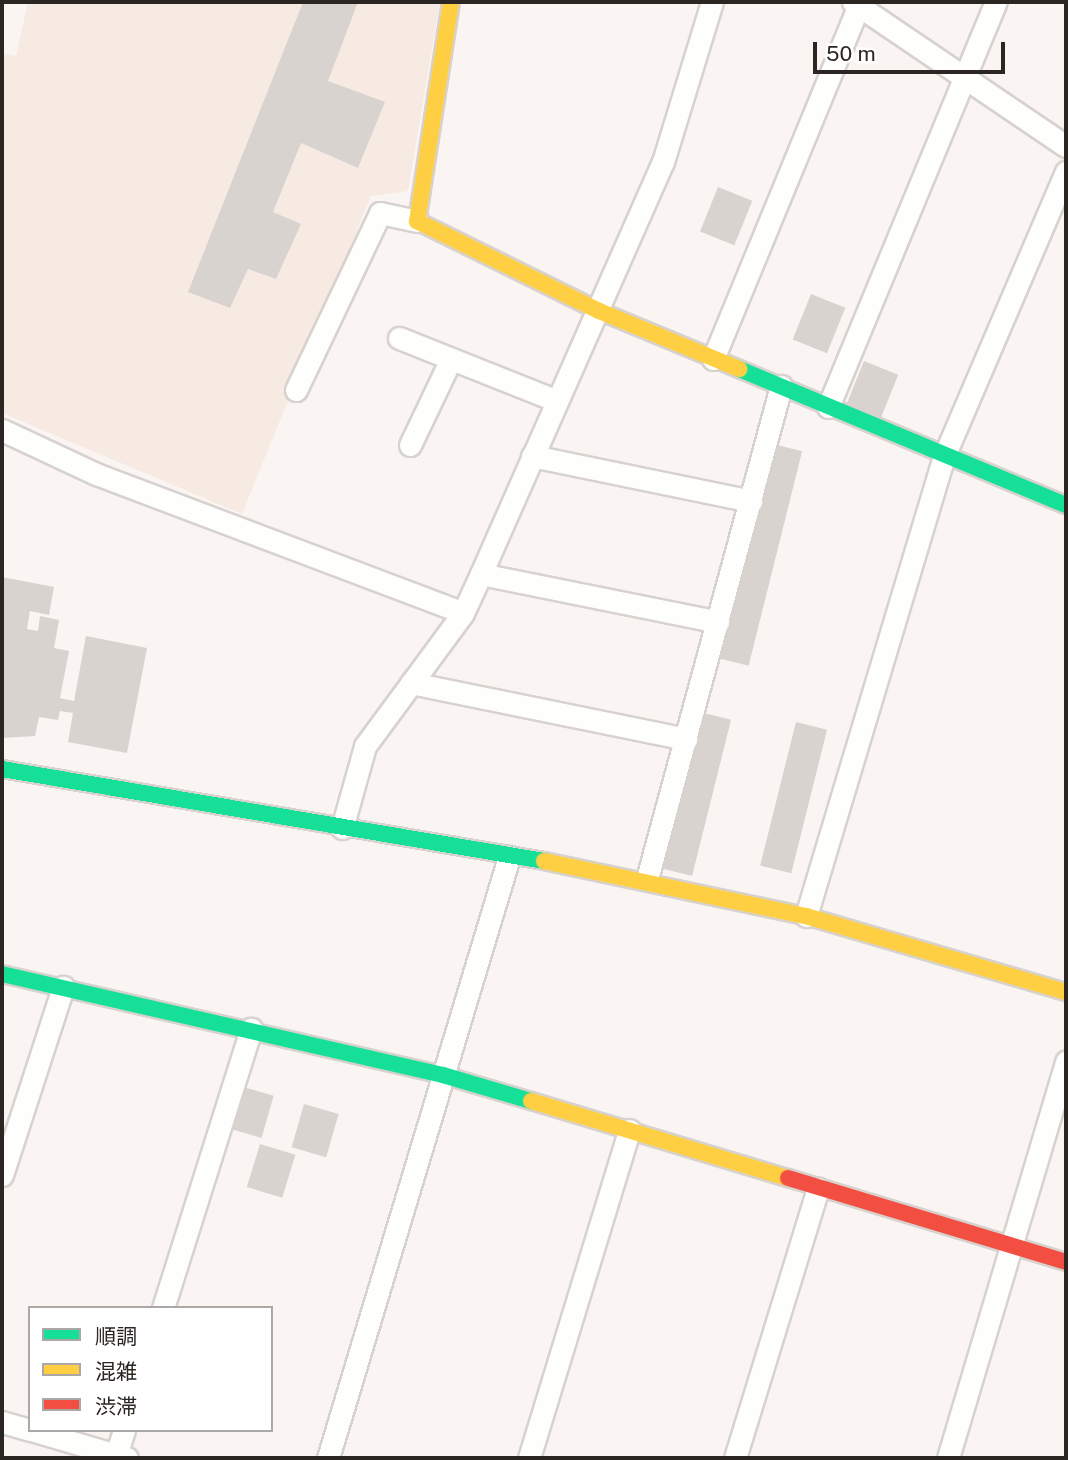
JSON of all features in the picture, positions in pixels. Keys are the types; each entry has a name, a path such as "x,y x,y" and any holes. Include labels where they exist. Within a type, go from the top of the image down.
{"street":[{"path":"417,220 451,2"},
{"path":"342,828 365,746 463,613 555,400 599,311 663,162 712,2"},
{"path":"828,407 968,79 996,2"},
{"path":"713,359 857,3 1066,146"},
{"path":"806,916 944,454 1066,172"},
{"path":"296,390 380,213 417,220 599,311 944,454 1064,498"},
{"path":"399,338 555,400"},
{"path":"410,445 451,359"},
{"path":"647,879 781,386"},
{"path":"2,430 96,474 463,613"},
{"path":"532,456 751,501"},
{"path":"481,574 718,622"},
{"path":"411,682 686,739"},
{"path":"2,769 647,879 806,916 1066,992"},
{"path":"328,1458 509,857"},
{"path":"2,974 443,1075 1066,1262"},
{"path":"2,1175 63,987"},
{"path":"164,1306 251,1029"},
{"path":"948,1458 1066,1061"},
{"path":"530,1458 629,1130"},
{"path":"734,1458 818,1189"},
{"path":"2,1422 28,1429"},
{"path":"37,1432 122,1457 124,1432"}],"shaded area":[{"path":"28,2 440,2 408,191 371,196 242,514 2,413 2,54 16,56"}],"building":[{"path":"303,2 358,2 328,81 385,102 358,168 301,143 273,212 301,224 276,279 248,269 230,308 188,292"},
{"path":"718,187 752,201 734,245 700,232"},
{"path":"811,294 845,308 827,353 793,339"},
{"path":"864,361 898,375 880,419 846,406"},
{"path":"773,444 802,451 749,666 720,658"},
{"path":"2,577 54,587 49,615 30,611 27,629 38,631 40,616 59,620 54,648 69,651 60,698 74,701 86,636 147,648 127,753 68,742 73,713 60,711 58,720 39,717 35,736 2,738"},
{"path":"700,712 731,720 692,876 661,868"},
{"path":"796,722 827,730 791,873 760,866"},
{"path":"240,1086 274,1096 262,1138 228,1128"},
{"path":"304,1104 339,1114 326,1157 292,1147"},
{"path":"260,1144 295,1155 282,1198 247,1187"}],"traffic: fast":[{"path":"739,369 1066,505"},
{"path":"2,769 544,861"},
{"path":"2,974 443,1075 531,1101"}],"traffic: slow":[{"path":"451,2 417,221 599,311 739,369"},
{"path":"544,861 806,916 1066,992"},
{"path":"531,1101 788,1178"}],"traffic: jam":[{"path":"788,1178 1066,1262"}]}
